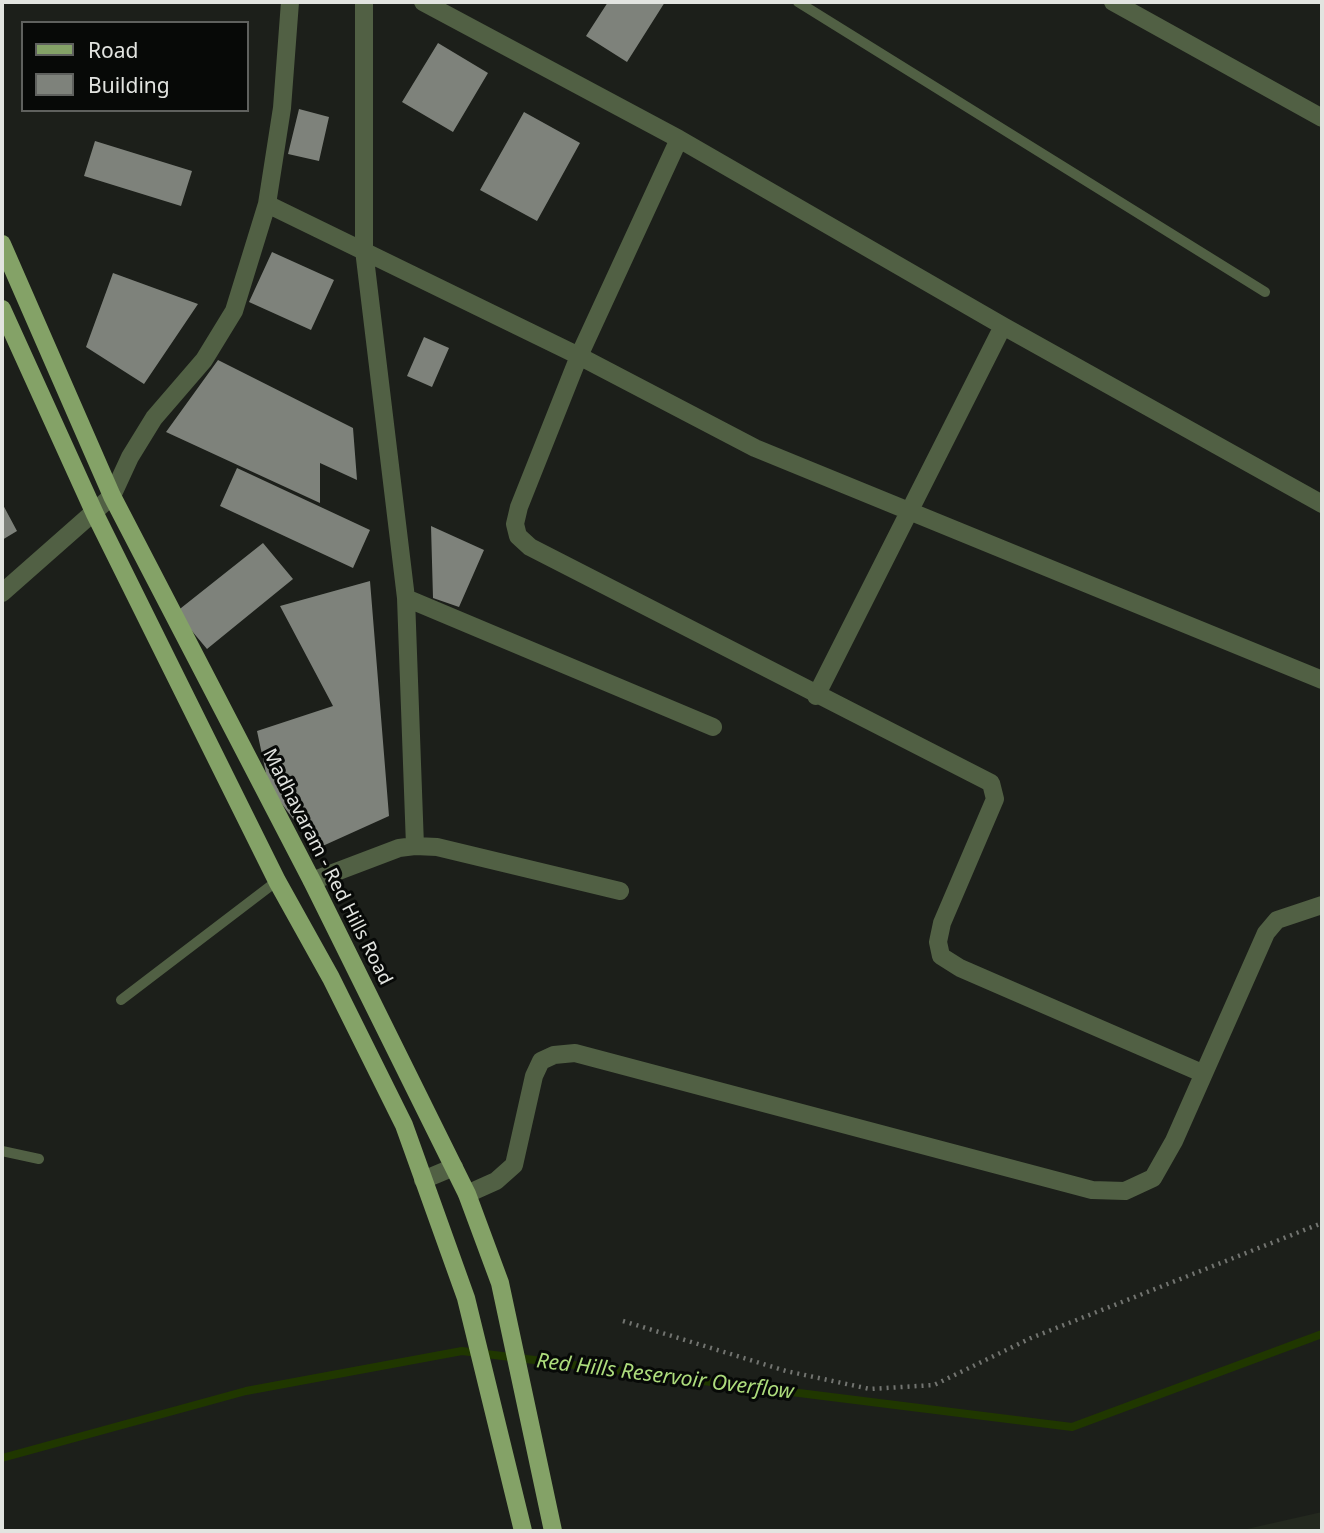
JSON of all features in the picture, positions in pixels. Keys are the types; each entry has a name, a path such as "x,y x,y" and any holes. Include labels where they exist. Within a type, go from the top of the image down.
{"main road":[{"name":"Madhavaram - Red Hills Road","path":"2,244 112,496 312,881 467,1194 500,1283 553,1531"},
{"path":"2,309 95,514 277,881 331,978 398,1113 466,1298 523,1531"}],"street":[{"path":"2,593 95,514 112,496 130,457 154,418 204,360 234,311 267,204 282,108 290,2"},
{"path":"364,2 364,250 406,598 415,846"},
{"path":"423,2 679,139 1003,326 1322,503"},
{"path":"1114,2 1322,118"},
{"path":"679,139 579,356 519,507 515,524 518,536 530,547 816,696 980,777 994,789 995,799 942,923 938,942 941,956 960,968 1202,1073"},
{"path":"267,204 579,356 755,448 1322,680"},
{"path":"816,696 1003,326"},
{"path":"406,598 713,727"},
{"path":"312,881 400,848 415,846 437,847 620,891"},
{"path":"467,1194 496,1181 514,1165 534,1076 541,1061 554,1055 575,1053 1092,1190 1125,1191 1153,1178 1174,1142 1202,1073 1266,933 1277,920 1322,905"},
{"path":"423,1180 454,1167"}],"lane":[{"path":"798,2 1265,292"},
{"path":"121,1000 277,881"},
{"path":"2,1151 39,1158"}],"path":[{"path":"623,1321 786,1371 834,1381 870,1388 934,1385 1031,1338 1322,1223"}],"shaded area":[{"path":"1322,1512 1322,1531 1238,1531"}],"building":[{"path":"608,2 665,2 627,62 586,36"},
{"path":"438,43 488,73 453,132 402,102"},
{"path":"299,109 329,117 319,161 288,154"},
{"path":"524,112 580,143 537,221 480,190"},
{"path":"95,141 192,171 181,206 84,176"},
{"path":"272,252 334,280 311,330 249,302"},
{"path":"113,273 198,304 144,384 86,347"},
{"path":"424,337 449,348 432,387 407,376"},
{"path":"218,360 353,428 357,480 320,463 320,503 166,432"},
{"path":"237,468 370,530 353,568 220,506"},
{"path":"2,503 17,531 2,540"},
{"path":"431,526 484,550 459,607 433,598"},
{"path":"263,543 293,579 207,649 176,612"},
{"path":"370,581 389,816 316,849 269,787 257,731 333,706 280,606"}],"waterway":[{"name":"Red Hills Reservoir Overflow","path":"2,1458 246,1391 462,1351 1072,1427 1322,1334"}]}
